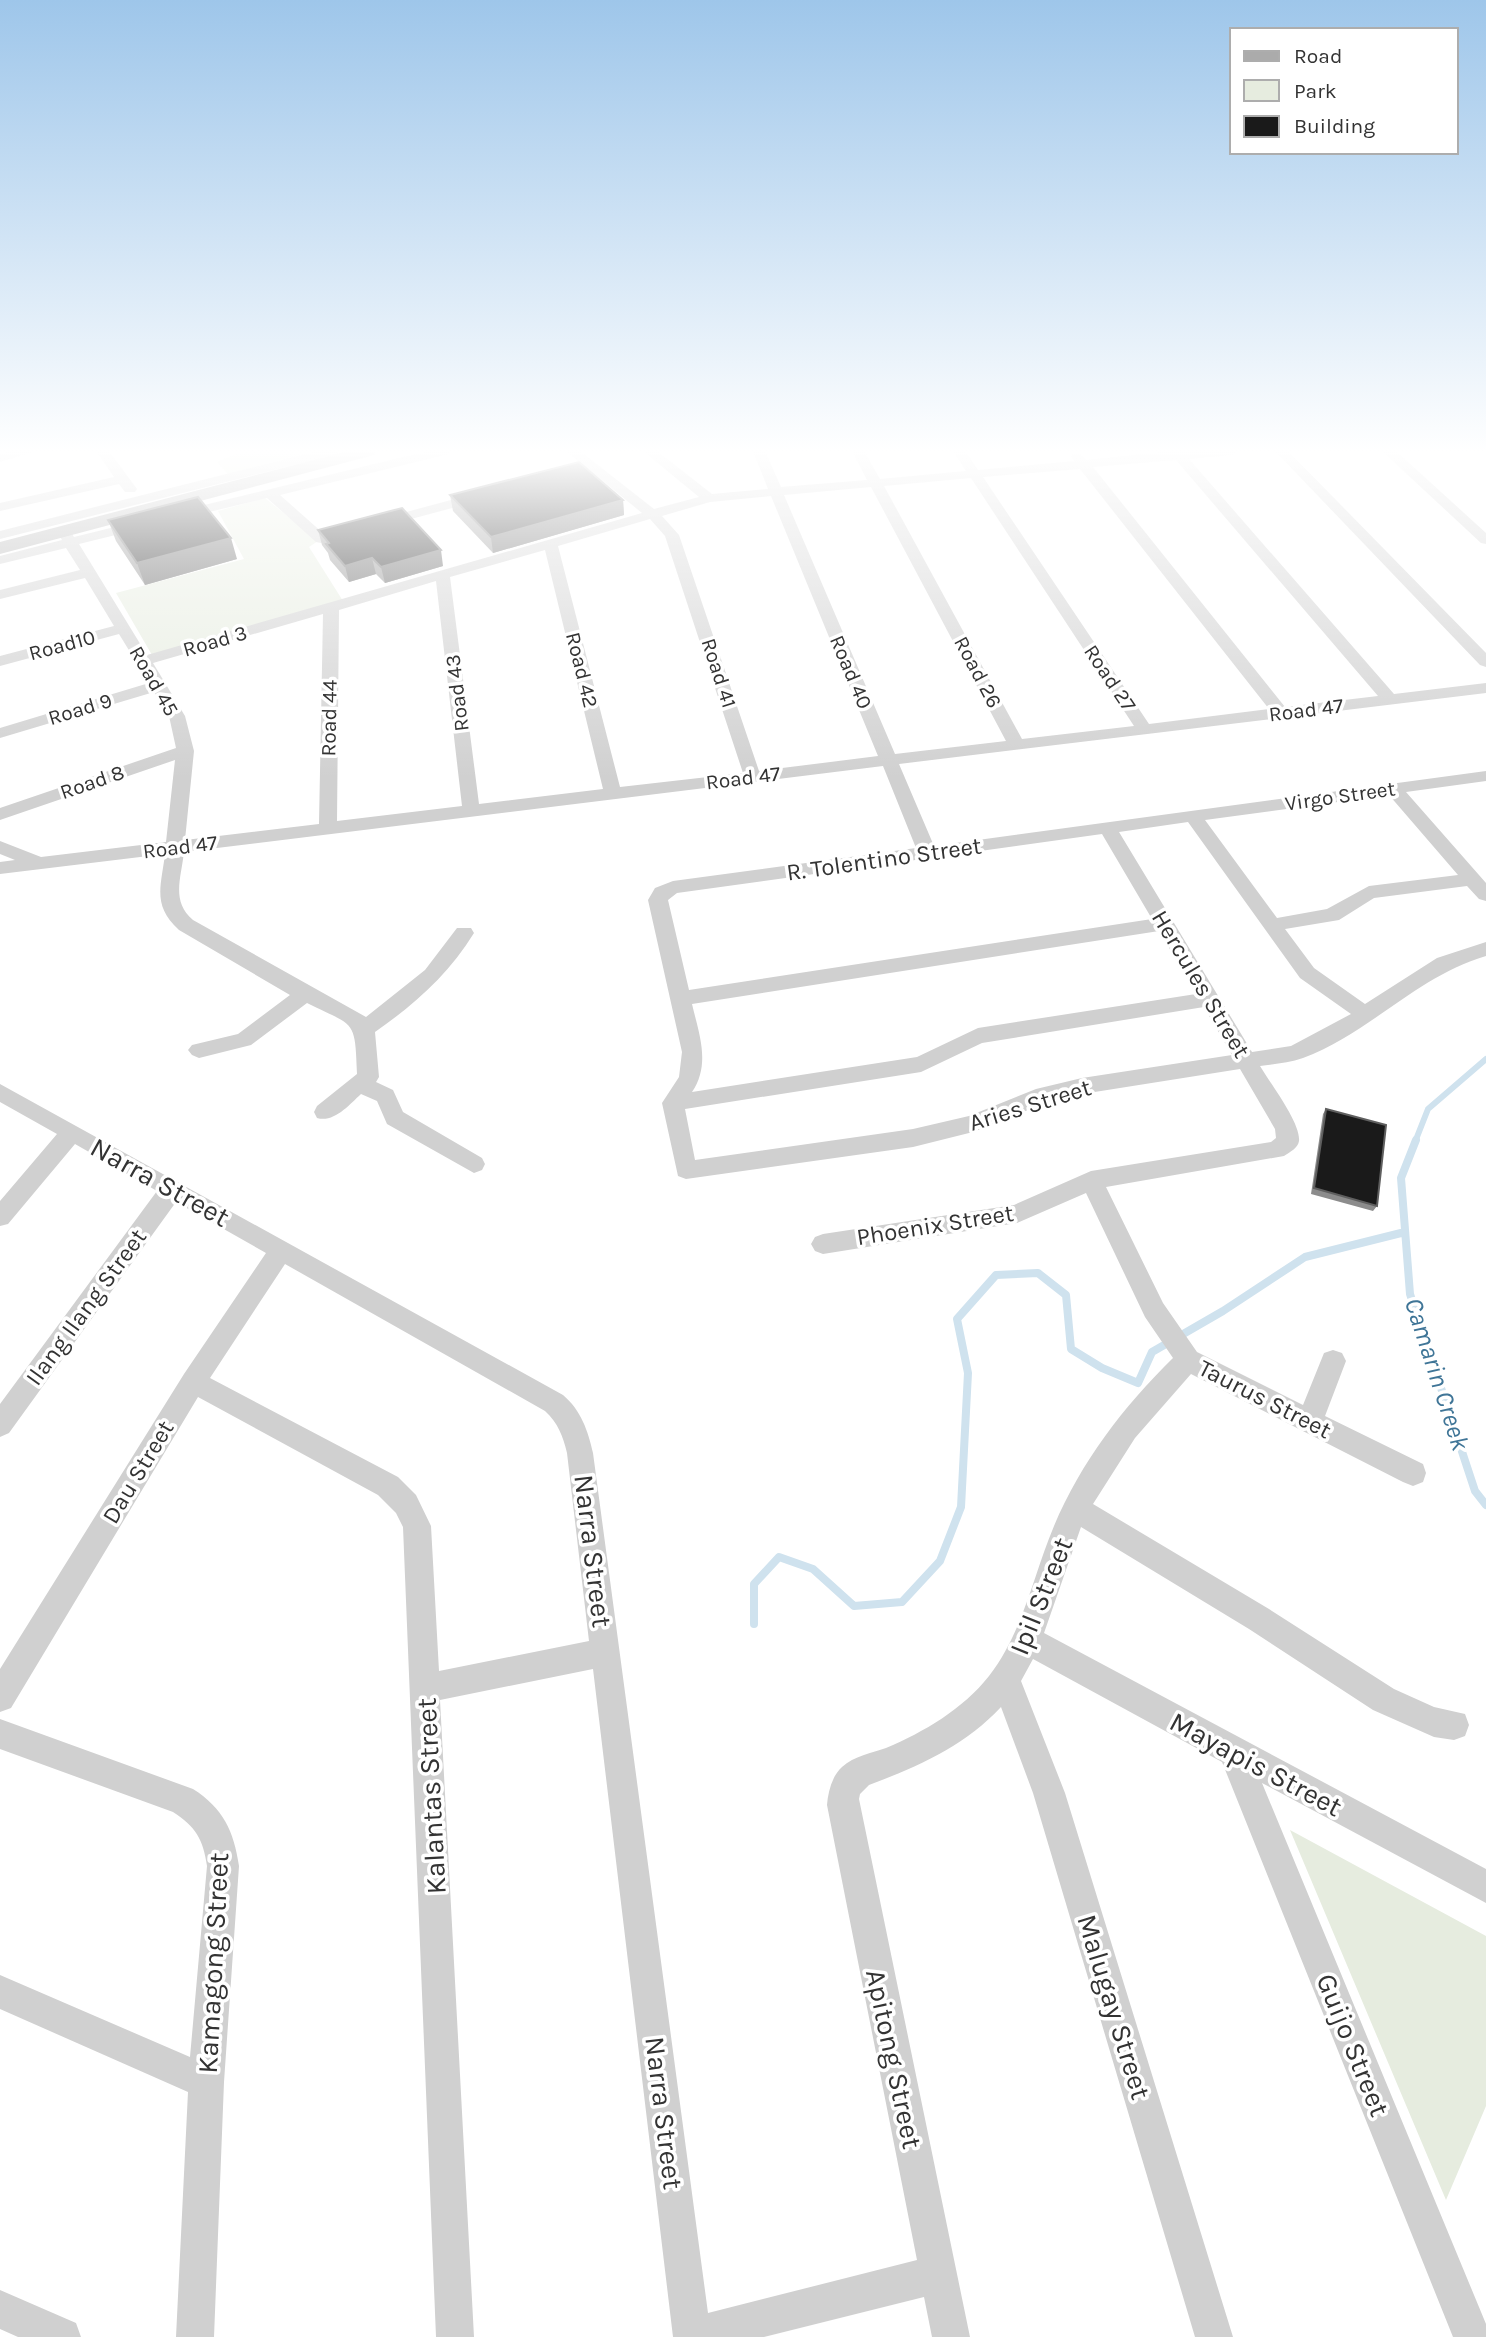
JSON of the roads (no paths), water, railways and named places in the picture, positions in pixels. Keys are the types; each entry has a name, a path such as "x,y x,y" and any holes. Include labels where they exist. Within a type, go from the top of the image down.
{"street":[{"name":"Road 45","path":"81,560 177,716 185,751 174,847"},
{"name":"Road 3","path":"144,661 499,560"},
{"name":"Road 42","path":"555,560 613,794"},
{"name":"Road 41","path":"681,560 753,777"},
{"name":"Road 40","path":"805,560 928,854"},
{"name":"Road 26","path":"917,560 1017,745"},
{"name":"Road 27","path":"1031,560 1145,730"},
{"path":"1160,560 1281,713"},
{"path":"1269,560 1390,700"},
{"path":"1387,560 1486,662"},
{"path":"0,595 89,572"},
{"name":"Road 43","path":"443,576 471,811"},
{"name":"Road 44","path":"328,828 331,607"},
{"name":"Road10","path":"0,662 124,628"},
{"name":"Road 9","path":"0,733 160,685"},
{"name":"Road 47","path":"0,868 1486,688"},
{"name":"Road 8","path":"0,814 185,751"},
{"name":"Virgo Street","path":"1108,828 1484,778"},
{"path":"1393,788 1486,895"},
{"path":"1194,818 1307,973 1364,1013"},
{"name":"R. Tolentino Street","path":"681,998 658,900 662,892 673,887 1108,828"},
{"name":"Hercules Street","path":"1108,828 1286,1128 1288,1142"},
{"path":"0,847 39,863"},
{"path":"174,847 169,902 174,914 186,925 305,994 356,1019 364,1029 368,1077 325,1112"},
{"path":"1271,925 1332,915 1369,892 1472,879"},
{"path":"673,1104 690,1078 693,1052 681,998 1165,924"},
{"path":"364,1029 405,1001 437,971 453,953 464,933"},
{"name":"Aries Street","path":"673,1104 686,1170 913,1138 973,1124 1044,1096 1082,1086 1294,1053 1320,1044 1342,1031 1364,1013 1445,962 1486,949"},
{"path":"199,1050 244,1040 305,994"},
{"path":"673,1104 920,1065 978,1036 1210,999"},
{"path":"361,1085 385,1097 396,1118 474,1164"},
{"name":"Narra Street","path":"0,1093 564,1411 573,1425 580,1453 606,1652 692,2336"},
{"path":"0,1217 72,1132"},
{"name":"Phoenix Street","path":"823,1244 1017,1214 1091,1180 1276,1150 1288,1142"},
{"name":"Taurus Street","path":"1091,1180 1154,1310 1188,1360 1413,1473"},
{"name":"Ilang Ilang Street","path":"0,1425 172,1189"},
{"name":"Dau Street","path":"0,1697 193,1382 281,1250"},
{"name":"Ipil Street","path":"847,1781 966,1721 988,1703 1006,1680 1027,1640 1076,1509 1109,1451 1132,1417 1188,1360"},
{"path":"1310,1421 1333,1361"},
{"name":"Kalantas Street","path":"193,1382 388,1486 406,1504 416,1526 426,1688 455,2337"},
{"path":"1076,1509 1259,1619 1370,1692 1431,1722 1454,1725"},
{"name":"Mayapis Street","path":"1027,1640 1486,1887"},
{"path":"426,1688 606,1652"},
{"name":"Malugay Street","path":"1006,1680 1049,1793 1214,2337"},
{"name":"Kamagong Street","path":"0,1734 182,1800 213,1824 219,1840 223,1866 206,2082 195,2337"},
{"name":"Guijo Street","path":"1234,1753 1472,2337"},
{"name":"Apitong Street","path":"847,1781 842,1805 951,2337"},
{"path":"0,1992 206,2082"},
{"path":"692,2336 938,2274"},
{"path":"0,2309 62,2337"}],"waterway":[{"name":"Camarin Creek","path":"1415,1142 1428,1109 1486,1059"},
{"name":"Camarin Creek","path":"1416,1140 1401,1178 1410,1294 1475,1491 1486,1505"},
{"path":"754,1624 754,1584 779,1557 813,1569 854,1606 902,1602 940,1561 961,1507 968,1373 957,1319 996,1275 1038,1273 1066,1295 1071,1349 1102,1368 1138,1383 1152,1352 1223,1311 1305,1257 1405,1232"}]}
